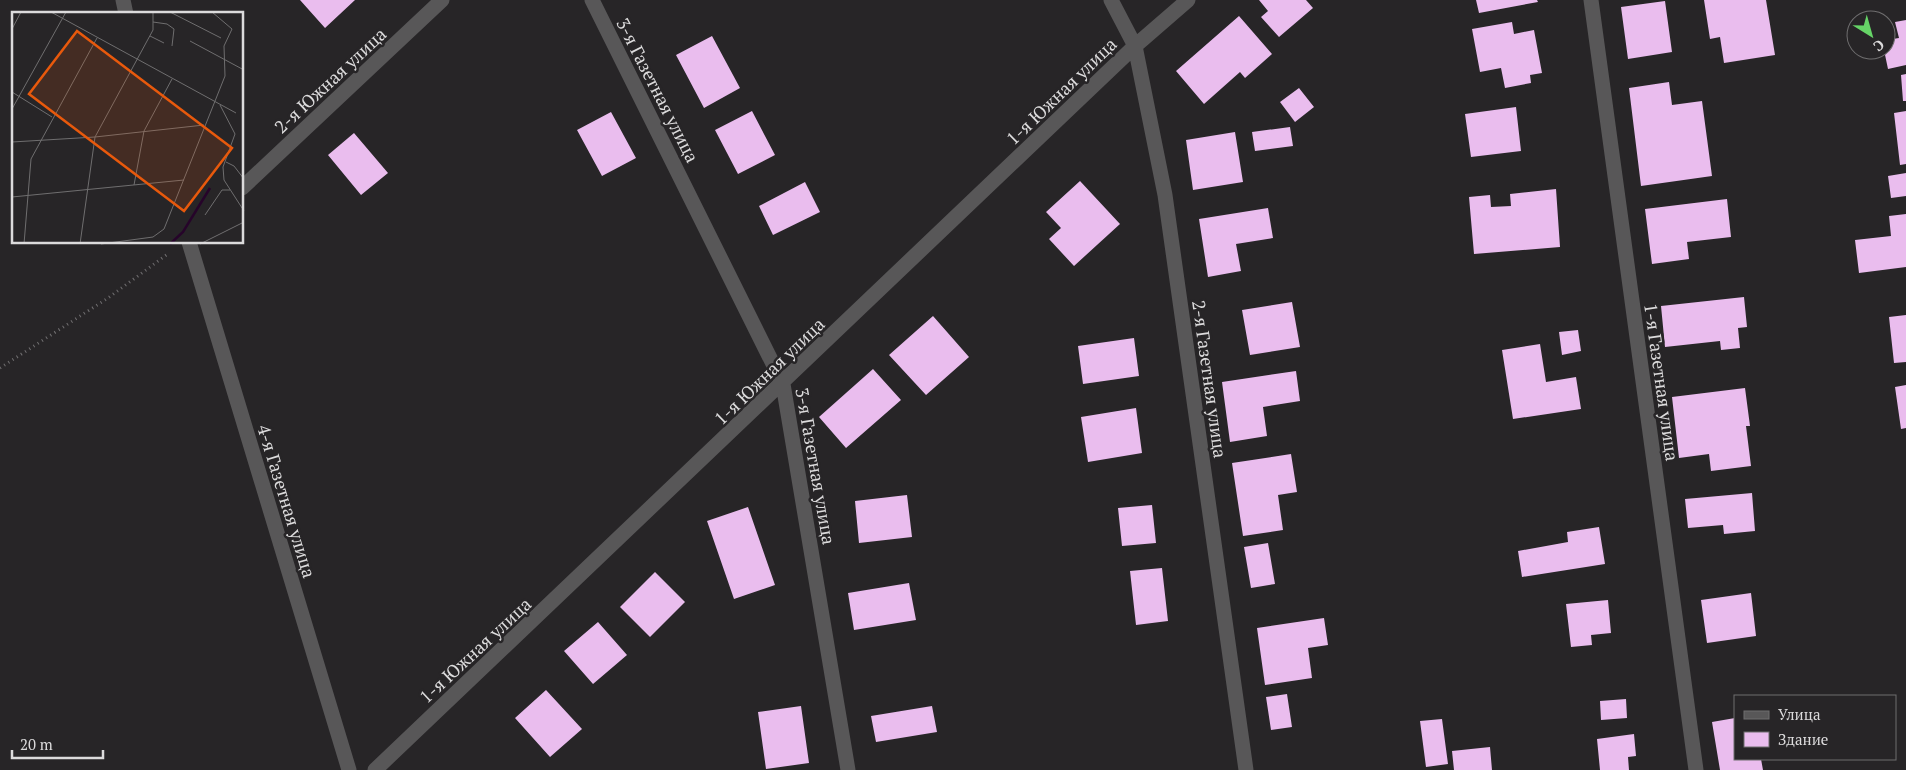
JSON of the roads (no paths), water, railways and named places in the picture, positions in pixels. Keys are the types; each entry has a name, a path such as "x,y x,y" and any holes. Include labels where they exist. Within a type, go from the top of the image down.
{"street":[{"name":"2-я Южная улица","path":"244,186 442,0"},
{"name":"3-я Газетная улица","path":"592,0 783,384 848,770"},
{"name":"2-я Газетная улица","path":"1112,0 1135,46 1165,195 1246,770"},
{"name":"1-я Южная улица","path":"375,770 783,384 1135,46 1188,0"},
{"name":"1-я Газетная улица","path":"1591,0 1696,770"},
{"name":"4-я Газетная улица","path":"182,245 349,770"}]}
